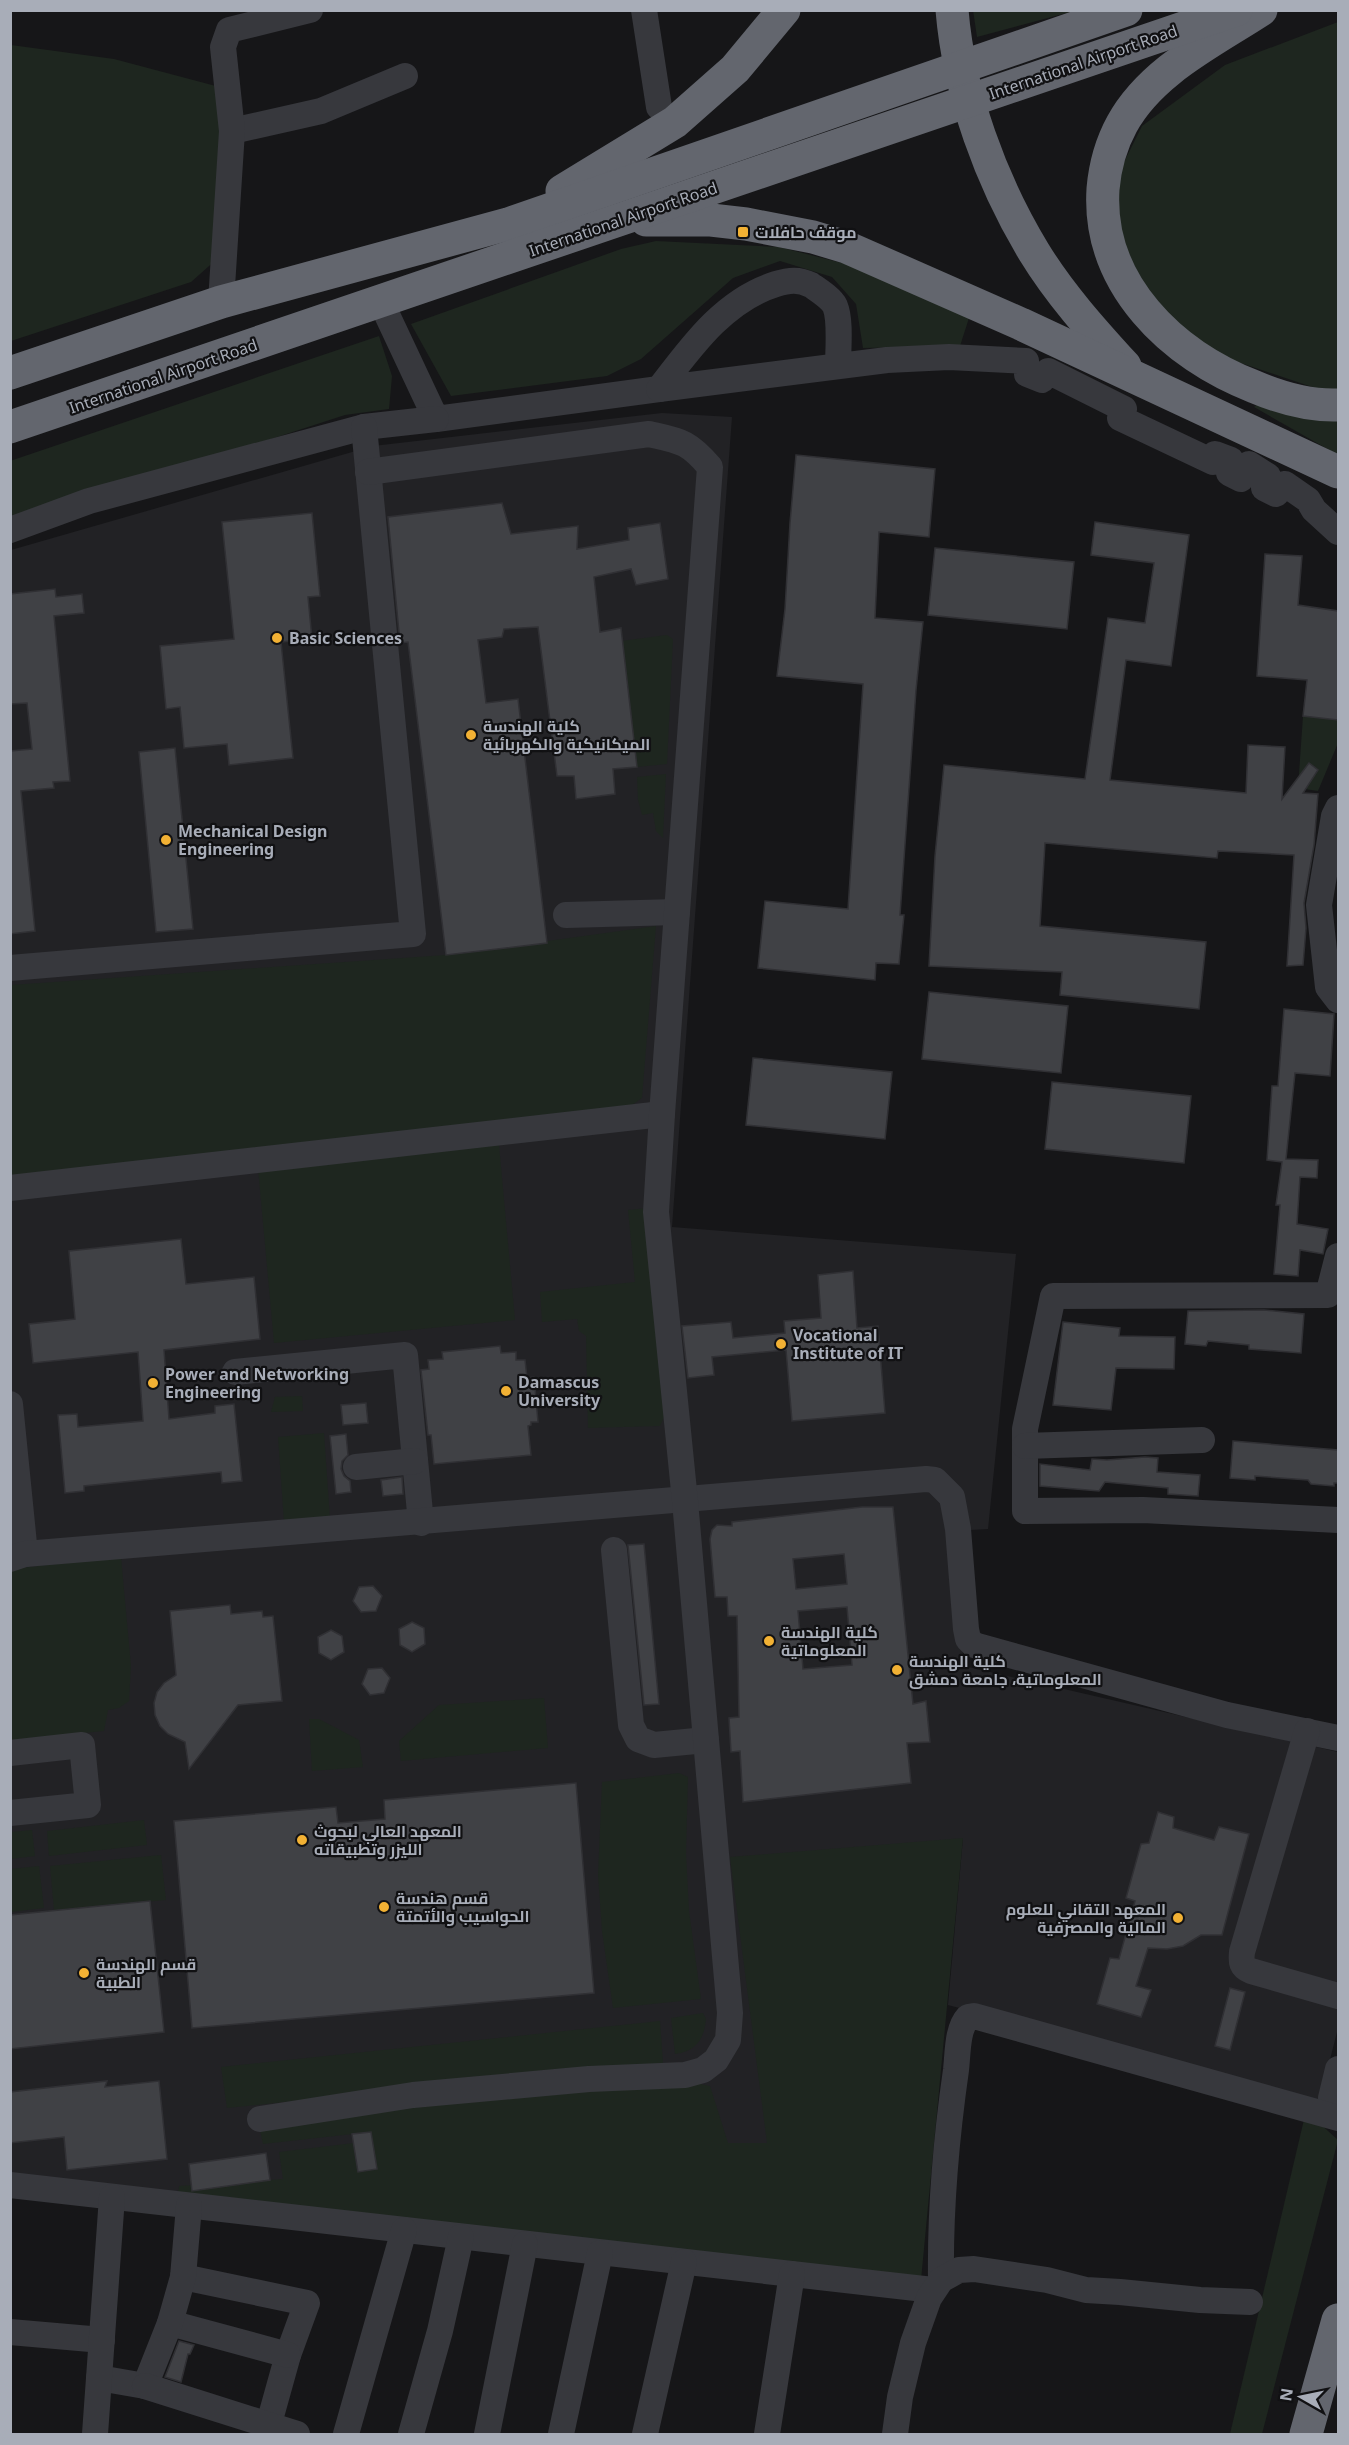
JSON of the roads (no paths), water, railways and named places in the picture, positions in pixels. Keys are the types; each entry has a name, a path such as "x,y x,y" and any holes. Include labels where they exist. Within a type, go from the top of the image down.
{"highway":[{"path":"508,224 675,122 735,69 784,10"},
{"name":"International Airport Road","path":"10,373 221,302 508,224 1126,10"},
{"name":"International Airport Road","path":"10,427 1236,10"},
{"path":"1261,10 1189,56 1131,109 1114,141 1104,181 1103,201 1108,242 1120,275 1138,304 1176,341 1197,357 1220,371 1265,391 1313,404 1338,405"},
{"path":"952,12 965,84 987,154 1017,220 1035,253 1063,293 1136,378"},
{"path":"608,223 642,220 711,220 768,227 813,237 878,260 1338,472"},
{"path":"1306,2434 1338,2320"}],"street":[{"path":"221,302 232,131 223,47 229,30 310,10"},
{"path":"644,10 659,107"},
{"path":"232,131 321,111 405,76"},
{"path":"659,389 708,328 739,302 760,289 784,281 801,280 820,291 835,305 838,366"},
{"path":"381,302 436,419"},
{"path":"10,530 88,501 364,427 887,360 949,357 1026,361 1027,374 1042,380 1048,371 1124,409 1120,418 1213,462 1215,454 1231,460 1229,473 1241,479 1249,464 1268,476 1264,488 1276,494 1285,484 1308,500 1314,510 1338,532"},
{"path":"10,968 413,934 364,427"},
{"path":"260,2119 413,2095 589,2079 685,2075 703,2070 716,2060 728,2040 730,2013 685,1501 656,1212 710,467 681,441 649,434 368,472"},
{"path":"1338,808 1334,816 1319,905 1328,987 1338,1000"},
{"path":"567,915 677,912"},
{"path":"10,1188 662,1114"},
{"path":"1338,1256 1328,1294 1053,1296 1025,1429 1025,1511 1143,1510 1338,1520"},
{"path":"236,1372 405,1355 421,1523"},
{"path":"10,1404 18,1556 935,1480 952,1497 958,1529 966,1629 968,1639 974,1645 1227,1715 1338,1738"},
{"path":"1025,1446 1202,1440"},
{"path":"356,1467 415,1461"},
{"path":"614,1550 631,1725 638,1739 654,1745 706,1740"},
{"path":"1307,1731 1241,1962 1244,1968 1251,1971 1338,1996"},
{"path":"10,1753 82,1745 88,1805 10,1813"},
{"path":"894,2434 913,2343 937,2285 949,2117 961,2030 968,2017 974,2016 1338,2118"},
{"path":"1338,2069 1331,2098 1338,2109"},
{"path":"10,2186 792,2274 937,2285 959,2270 974,2269 1047,2280 1086,2290 1200,2301 1250,2302"},
{"path":"95,2434 112,2197"},
{"path":"145,2386 170,2323 183,2277 189,2206"},
{"path":"346,2434 404,2230"},
{"path":"411,2434 440,2331 461,2237"},
{"path":"487,2434 525,2244"},
{"path":"561,2434 600,2253"},
{"path":"645,2434 684,2262"},
{"path":"767,2434 792,2274"},
{"path":"183,2277 307,2303 288,2355 267,2430"},
{"path":"170,2323 288,2355"},
{"path":"10,2332 102,2340"},
{"path":"99,2378 145,2386 267,2430 297,2434"}],"place":[{"name":"موقف حافلات","path":"743,232"},
{"name":"Basic Sciences","path":"277,638"},
{"name":"كلية الهندسة الميكانيكية والكهربائية","path":"471,735"},
{"name":"Mechanical Design Engineering","path":"166,840"},
{"name":"Vocational Institute of IT","path":"781,1344"},
{"name":"Power and Networking Engineering","path":"153,1383"},
{"name":"Damascus University","path":"506,1391"},
{"name":"كلية الهندسة المعلوماتية","path":"769,1641"},
{"name":"كلية الهندسة المعلوماتية، جامعة دمشق","path":"897,1670"},
{"name":"المعهد العالي لبحوث الليزر وتطبيقاته","path":"302,1840"},
{"name":"قسم هندسة الحواسيب والأتمتة","path":"384,1907"},
{"name":"المعهد التقاني للعلوم المالية والمصرفية","path":"1178,1918"},
{"name":"قسم الهندسة الطبية","path":"84,1973"}]}
